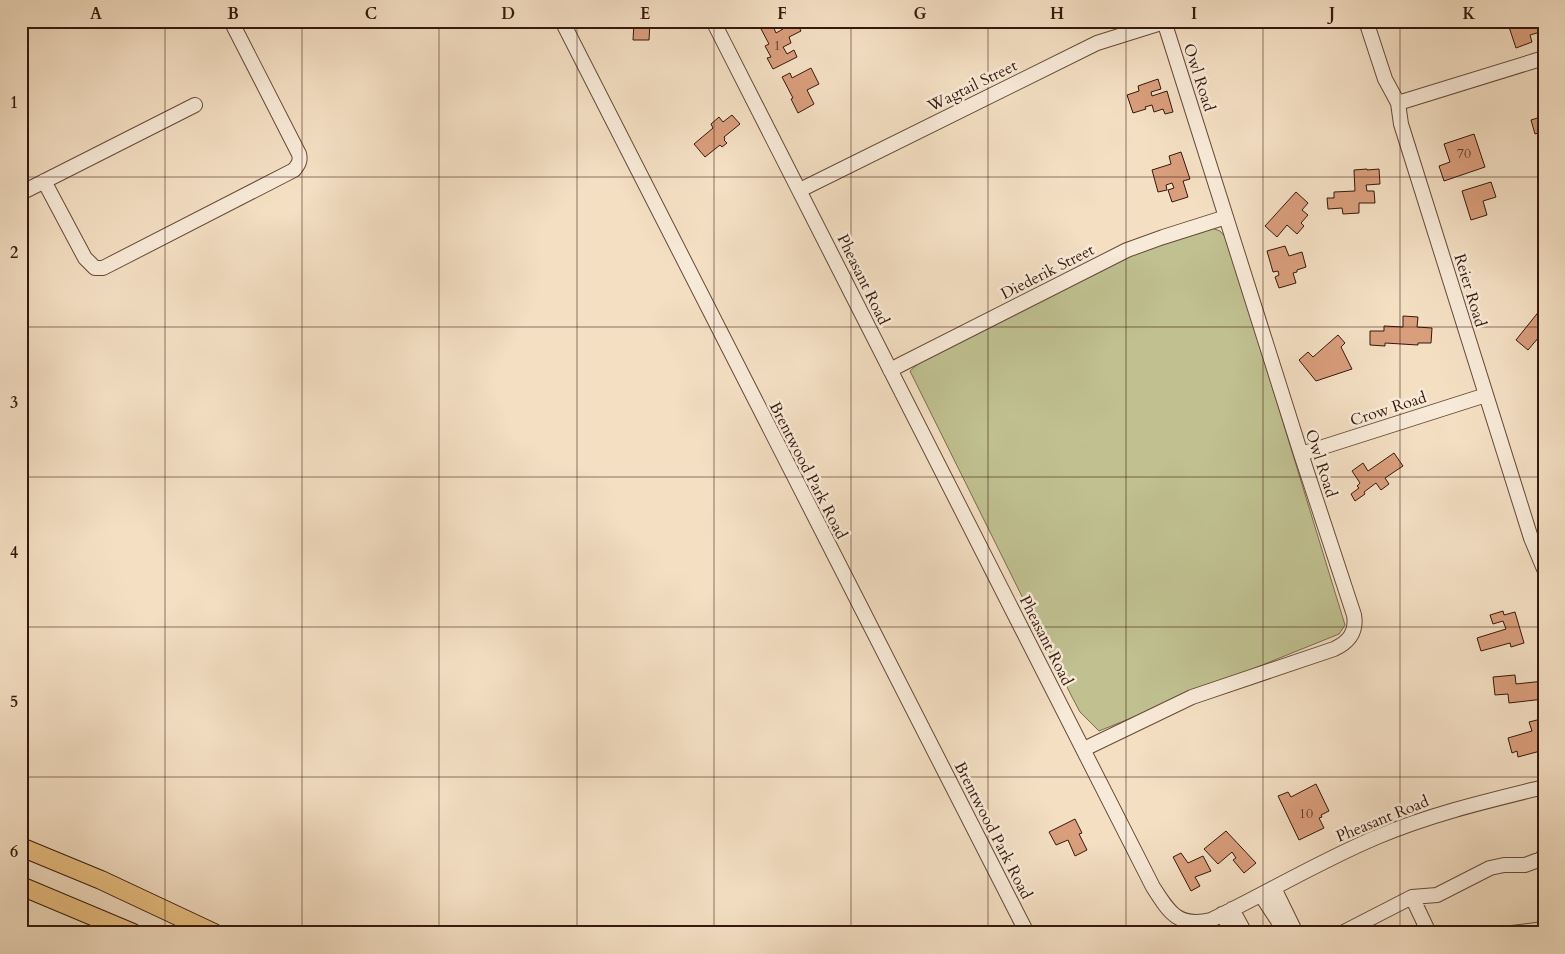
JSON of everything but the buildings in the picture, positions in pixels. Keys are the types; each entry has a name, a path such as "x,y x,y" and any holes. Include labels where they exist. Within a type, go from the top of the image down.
{"main road":[{"path":"21,848 101,880 214,933"},
{"path":"21,886 133,933"}],"street":[{"path":"44,181 85,258 95,268 103,268 294,170 298,164 299,154 231,21"},
{"name":"Brentwood Park Road","path":"562,21 1027,933"},
{"name":"Pheasant Road","path":"713,21 1153,887 1166,908 1182,920 1201,922 1227,912 1343,852 1379,836 1435,815 1544,787"},
{"name":"Reier Road","path":"1366,21 1384,79 1398,103 1401,124 1531,538 1544,569"},
{"name":"Wagtail Street","path":"800,190 1097,43 1164,22"},
{"name":"Owl Road","path":"1084,749 1192,697 1334,650 1350,639 1355,627 1354,615 1164,22"},
{"path":"1398,103 1544,58"},
{"path":"21,194 196,105"},
{"name":"Diederik Street","path":"890,370 1127,250 1226,217"},
{"name":"Crow Road","path":"1301,454 1486,395"},
{"path":"1342,933 1412,897 1437,894 1490,868 1525,865 1541,859 1544,855"},
{"path":"1274,888 1296,933"},
{"path":"1261,895 1286,933"},
{"path":"1412,897 1429,933"},
{"path":"1227,912 1233,933"},
{"path":"1227,912 1245,933"},
{"path":"1512,933 1544,929"}],"green space":[{"path":"1212,228 1220,231 1227,239 1345,625 1339,634 1099,731 1080,712 1072,697 910,371 919,363 1132,253"}]}
